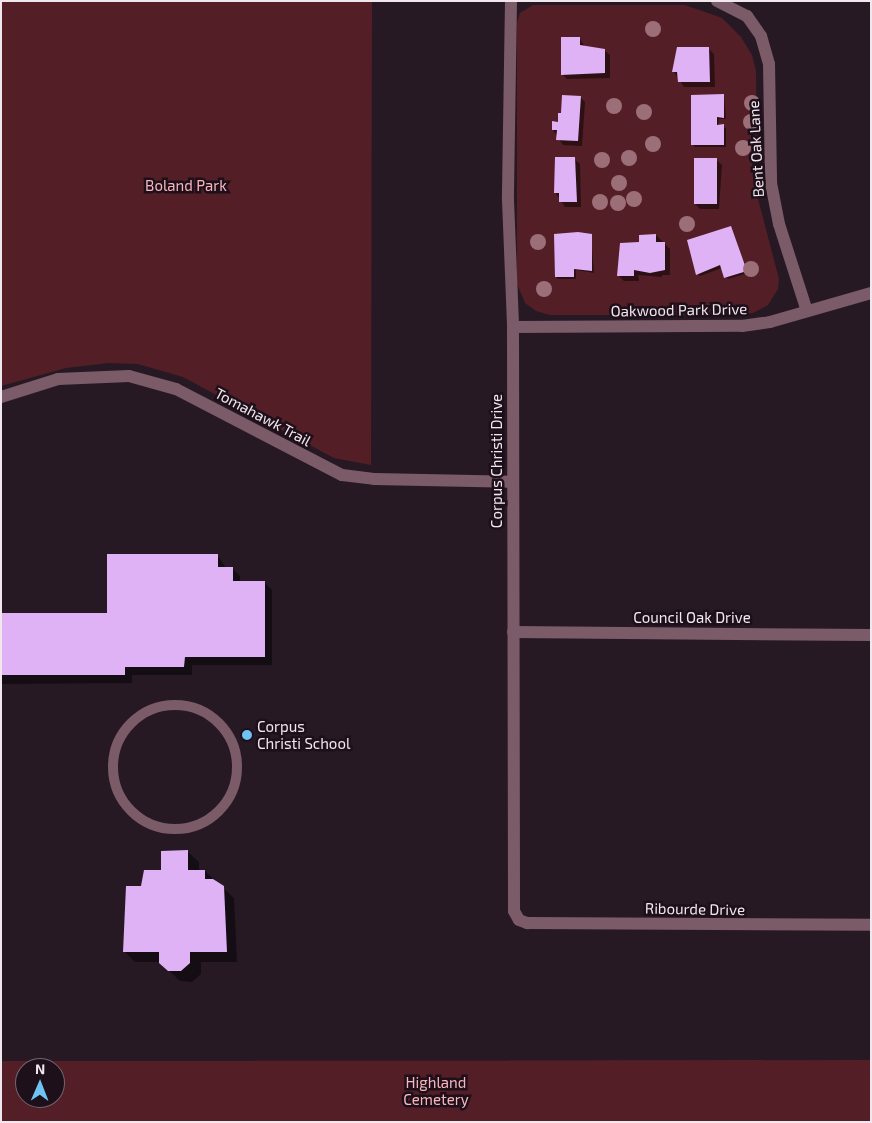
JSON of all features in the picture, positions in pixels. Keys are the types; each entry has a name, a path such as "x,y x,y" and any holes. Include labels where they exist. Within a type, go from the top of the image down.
{"street":[{"name":"Corpus Christi Drive","path":"511,1 508,230 513,327 513,882 514,911 519,920"},
{"name":"Bent Oak Lane","path":"718,1 747,16 760,36 769,64 771,183 779,224 807,311"},
{"name":"Oakwood Park Drive","path":"513,327 727,327 770,322 871,293"},
{"name":"Tomahawk Trail","path":"1,397 58,379 129,376 176,389 342,475 374,479 513,482"},
{"name":"Council Oak Drive","path":"513,632 871,635"},
{"name":"Ribourde Drive","path":"519,920 526,923 871,925"}],"lane":[{"path":"179,704 202,710 221,723 234,743 238,766 235,788 223,808 205,823 183,830 160,828 139,819 123,802 114,781 113,758 121,736 136,718 156,707 179,704"}],"green space":[{"name":"Boland Park","path":"1,1 372,1 371,465 334,458 183,377 138,364 108,363 66,368 1,386"},
{"path":"533,5 685,5 722,18 741,37 752,55 756,71 757,195 779,279 778,289 768,305 753,313 730,315 550,315 536,311 525,303 517,284 517,22 520,13"},
{"name":"Highland Cemetery","path":"871,1060 871,1122 1,1122 1,1061 15,1061 15,1108 65,1108 65,1061"}],"building":[{"path":"561,37 580,37 580,45 605,49 605,73 561,75"},
{"path":"677,47 709,47 710,82 678,82 677,72 672,72"},
{"path":"724,94 724,118 717,117 717,125 724,124 724,145 691,145 691,95"},
{"path":"562,95 581,96 578,141 556,140 557,130 552,130 552,121 558,122 558,113 561,113"},
{"path":"555,157 575,157 577,202 559,202 559,193 554,193"},
{"path":"694,158 717,158 717,204 694,204"},
{"path":"731,226 747,271 724,278 720,265 696,275 687,240"},
{"path":"578,232 592,234 592,271 574,269 574,277 555,277 554,234"},
{"path":"656,234 656,242 665,242 665,270 650,273 634,270 634,276 617,276 620,243 639,242 639,235"},
{"path":"107,554 218,554 218,567 233,567 233,581 265,581 265,657 185,657 184,667 125,667 125,675 1,675 1,613 107,613"},
{"path":"188,850 188,870 205,870 205,879 213,879 224,886 227,952 190,952 190,963 181,971 168,971 159,963 159,952 123,952 126,886 141,886 144,870 161,870 161,851"}],"place":[{"name":"Corpus Christi School","path":"247,735"}]}
